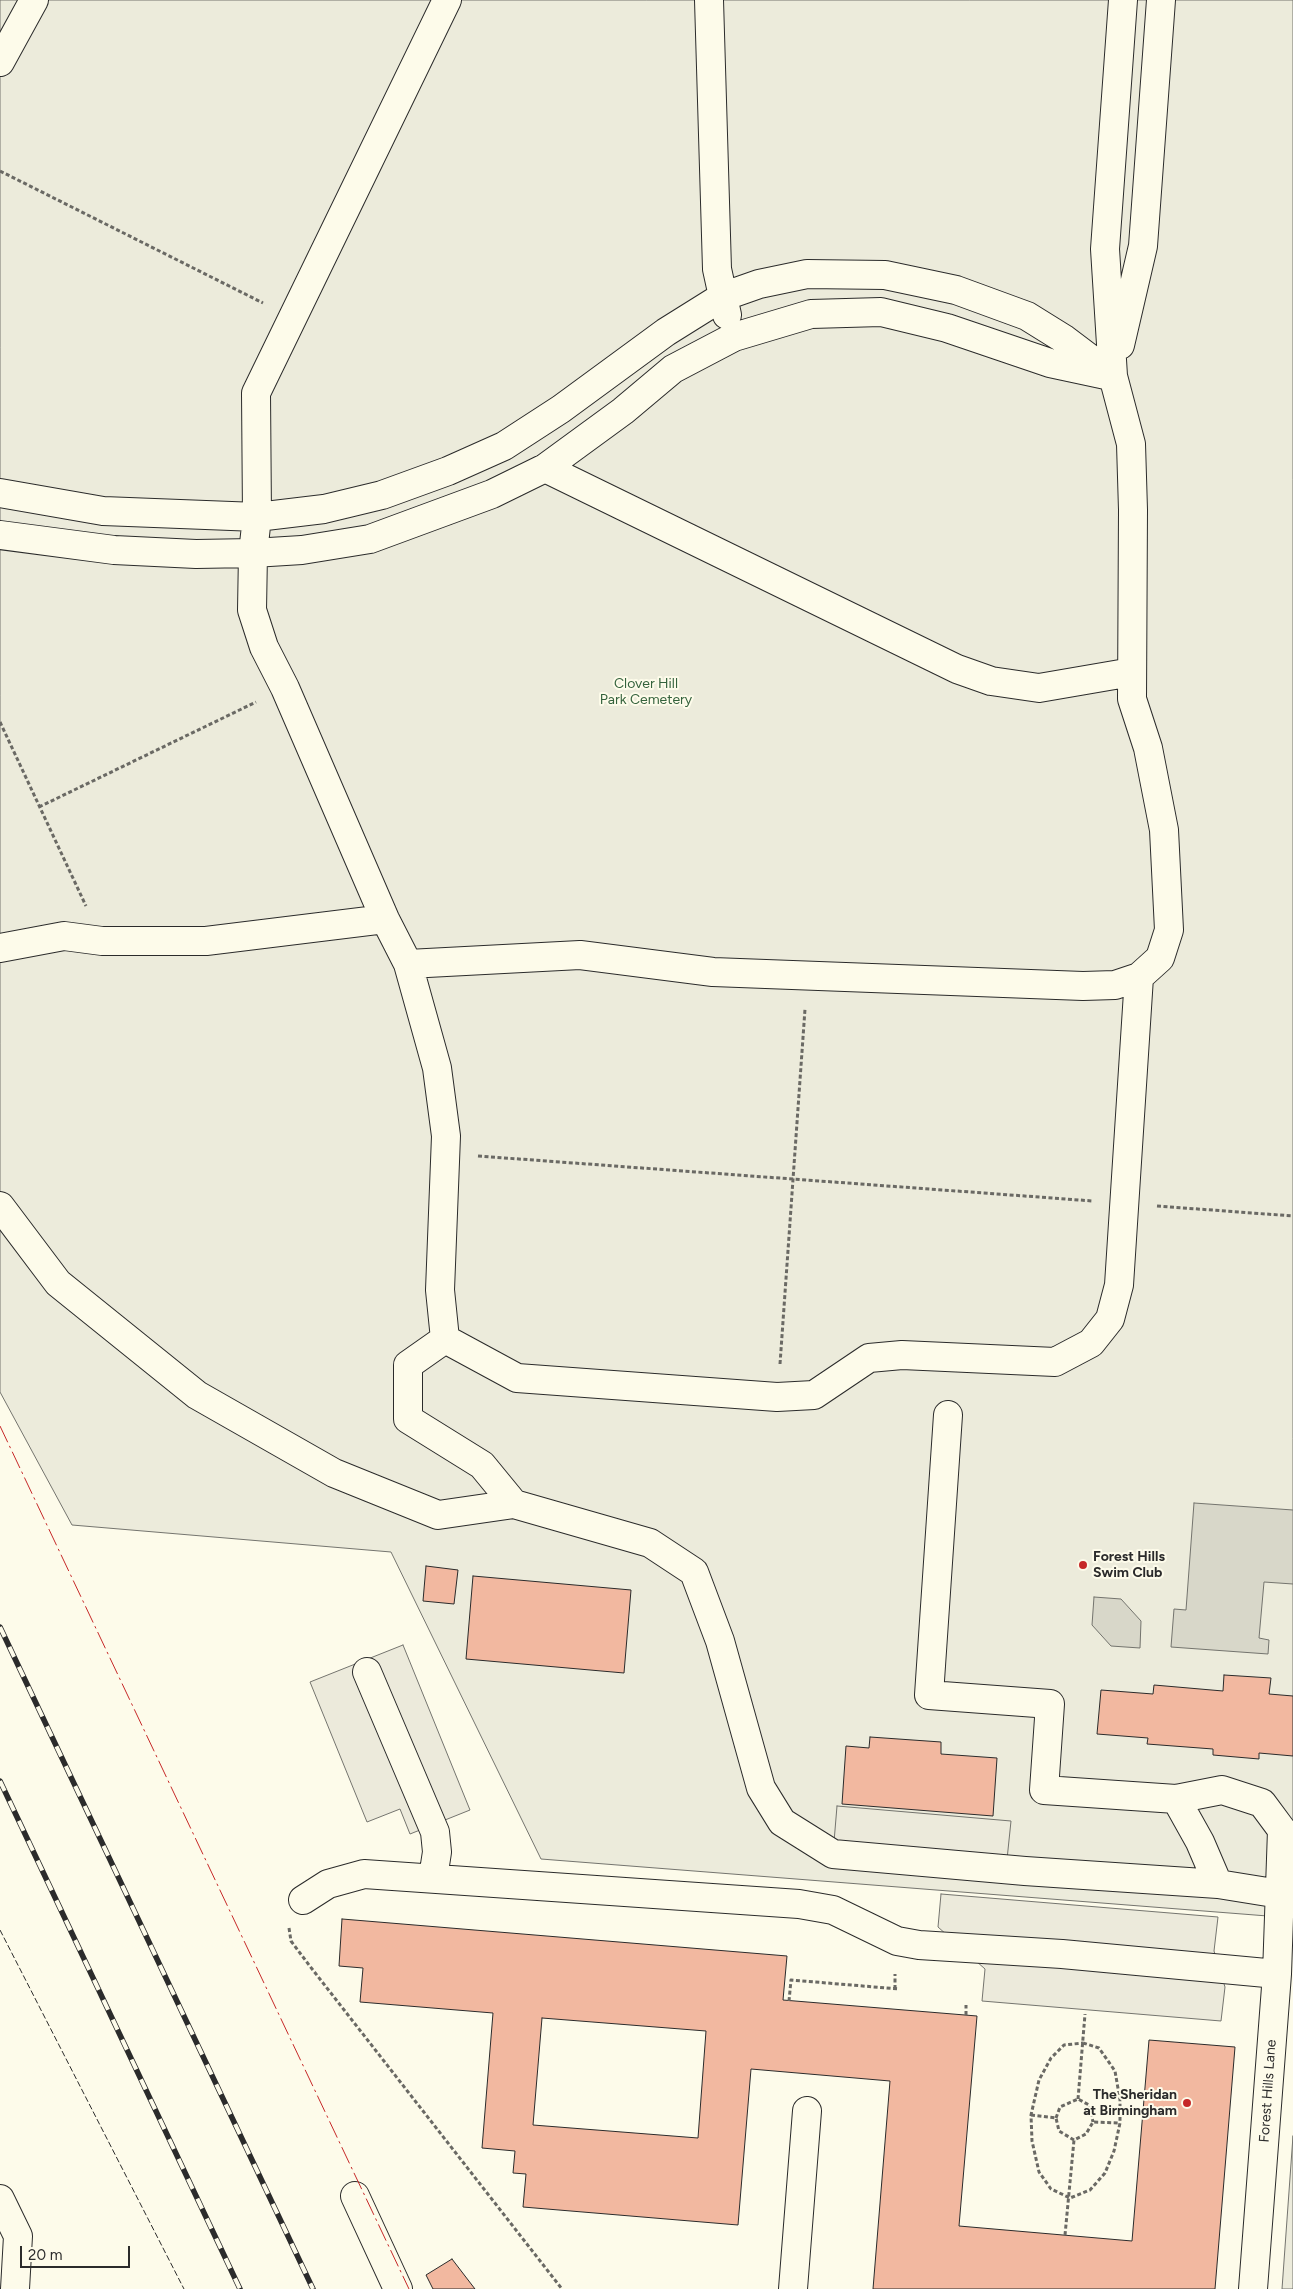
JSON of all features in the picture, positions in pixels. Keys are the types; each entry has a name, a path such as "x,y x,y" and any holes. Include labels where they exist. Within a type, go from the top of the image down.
{"street":[{"path":"0,62 34,0"},
{"path":"445,1339 440,1290 446,1136 437,1068 408,964 385,919 285,688 264,646 252,610 253,554 257,517 256,393 447,0"},
{"path":"709,0 717,269 722,297 734,337"},
{"path":"408,964 580,955 714,972 1083,986 1115,985 1139,977 1160,958 1168,930 1164,830 1148,748 1132,699 1133,510 1131,444 1113,376 1105,249 1123,0"},
{"path":"1113,376 1143,246 1161,0"},
{"path":"0,493 103,511 257,517 324,509 382,495 448,471 504,446 561,409 666,332 722,297 758,284 807,274 894,277 956,290 1028,316 1064,339 1113,376"},
{"path":"0,535 114,550 253,554 302,550 370,539 483,497 545,468 623,410 673,369 734,337 811,314 881,312 947,328 1050,363 1113,376"},
{"path":"545,468 948,665 991,681 1039,688 1132,672"},
{"path":"0,948 64,936 102,941 206,941 385,919"},
{"path":"445,1339 517,1378 778,1397 814,1395 869,1358 902,1355 1055,1362 1091,1343 1110,1319 1118,1285 1139,977"},
{"path":"0,1206 58,1283 197,1395 334,1473 438,1515 514,1504 650,1543 694,1572 720,1641 761,1788 782,1822 833,1854 1093,1876 1218,1884 1280,1894"},
{"path":"445,1339 408,1365 408,1419 482,1465 514,1504"},
{"name":"Forest Hills Lane","path":"948,1415 929,1695 1050,1704 1044,1790 1176,1799 1222,1790 1262,1803 1282,1830 1277,1974 1253,2289"},
{"path":"367,1672 435,1832 437,1852 433,1878"},
{"path":"1176,1799 1200,1842 1218,1884"},
{"path":"303,1900 328,1884 364,1874 799,1904 833,1910 897,1940 919,1945 1062,1954 1277,1974"},
{"path":"793,2289 807,2111"},
{"path":"355,2196 398,2289"},
{"path":"0,2199 18,2236 15,2289"}],"path":[{"path":"0,171 293,318"},
{"path":"39,807 285,688"},
{"path":"0,722 102,941"},
{"path":"778,1397 807,976"},
{"path":"445,1153 1293,1216"},
{"path":"303,1900 293,1909 288,1930 291,1940 562,2289"},
{"path":"789,2001 791,1980 899,1989"},
{"path":"966,2005 966,2015"},
{"path":"1078,2099 1085,2014"},
{"path":"1083,2043 1099,2048 1115,2071 1120,2100 1120,2123 1114,2151 1105,2173 1090,2190 1070,2198 1051,2189 1039,2172 1032,2141 1031,2115 1039,2080 1051,2058 1064,2045 1083,2043"},
{"path":"1078,2099 1089,2105 1093,2122 1086,2134 1074,2140 1059,2131 1056,2118 1060,2106 1078,2099"},
{"path":"1031,2115 1056,2118"},
{"path":"1093,2122 1120,2123"},
{"path":"1065,2235 1074,2140"}],"green space":[{"name":"Clover Hill Park Cemetery","path":"0,0 1293,0 1293,1918 541,1859 391,1552 72,1525 0,1392"},
{"path":"1293,2136 1293,2289 1282,2289"}],"shaded area":[{"path":"1194,1503 1293,1510 1293,1584 1264,1582 1259,1638 1269,1640 1268,1654 1171,1647 1174,1609 1186,1610"},
{"path":"1094,1597 1121,1599 1141,1621 1140,1648 1111,1646 1092,1625"},
{"path":"403,1645 470,1810 410,1834 400,1809 367,1822 310,1682"},
{"path":"837,1806 1011,1821 1006,1869 833,1854"},
{"path":"941,1894 1218,1917 1214,1951 1225,1987 1221,2021 982,2001 985,1969 938,1927"}],"building":[{"path":"426,1566 458,1570 454,1604 423,1601"},
{"path":"473,1576 631,1590 624,1673 466,1659"},
{"path":"1224,1675 1271,1678 1269,1694 1293,1696 1293,1756 1259,1753 1259,1759 1213,1755 1213,1749 1147,1744 1148,1738 1097,1734 1101,1690 1153,1694 1154,1685 1223,1691"},
{"path":"870,1737 941,1742 941,1754 997,1758 993,1816 842,1804 846,1746 869,1748"},
{"name":"The Sheridan at Birmingham","path":"342,1919 787,1956 783,2000 977,2016 959,2226 1132,2241 1149,2040 1235,2047 1215,2289 873,2289 890,2081 751,2069 738,2225 523,2207 526,2174 513,2173 515,2151 482,2148 493,2013 360,2002 363,1968 339,1966","holes":["542,2018 706,2031 698,2138 533,2125"]},
{"path":"452,2259 475,2289 433,2289 426,2275"}],"railway":[{"path":"0,1627 313,2289"},
{"path":"0,1781 240,2289"}],"fence":[{"path":"0,1930 184,2289"}],"power":[{"path":"0,1426 409,2289"}],"place":[{"name":"Forest Hills Swim Club","path":"1083,1565"},
{"name":"The Sheridan at Birmingham","path":"1187,2103"}]}
